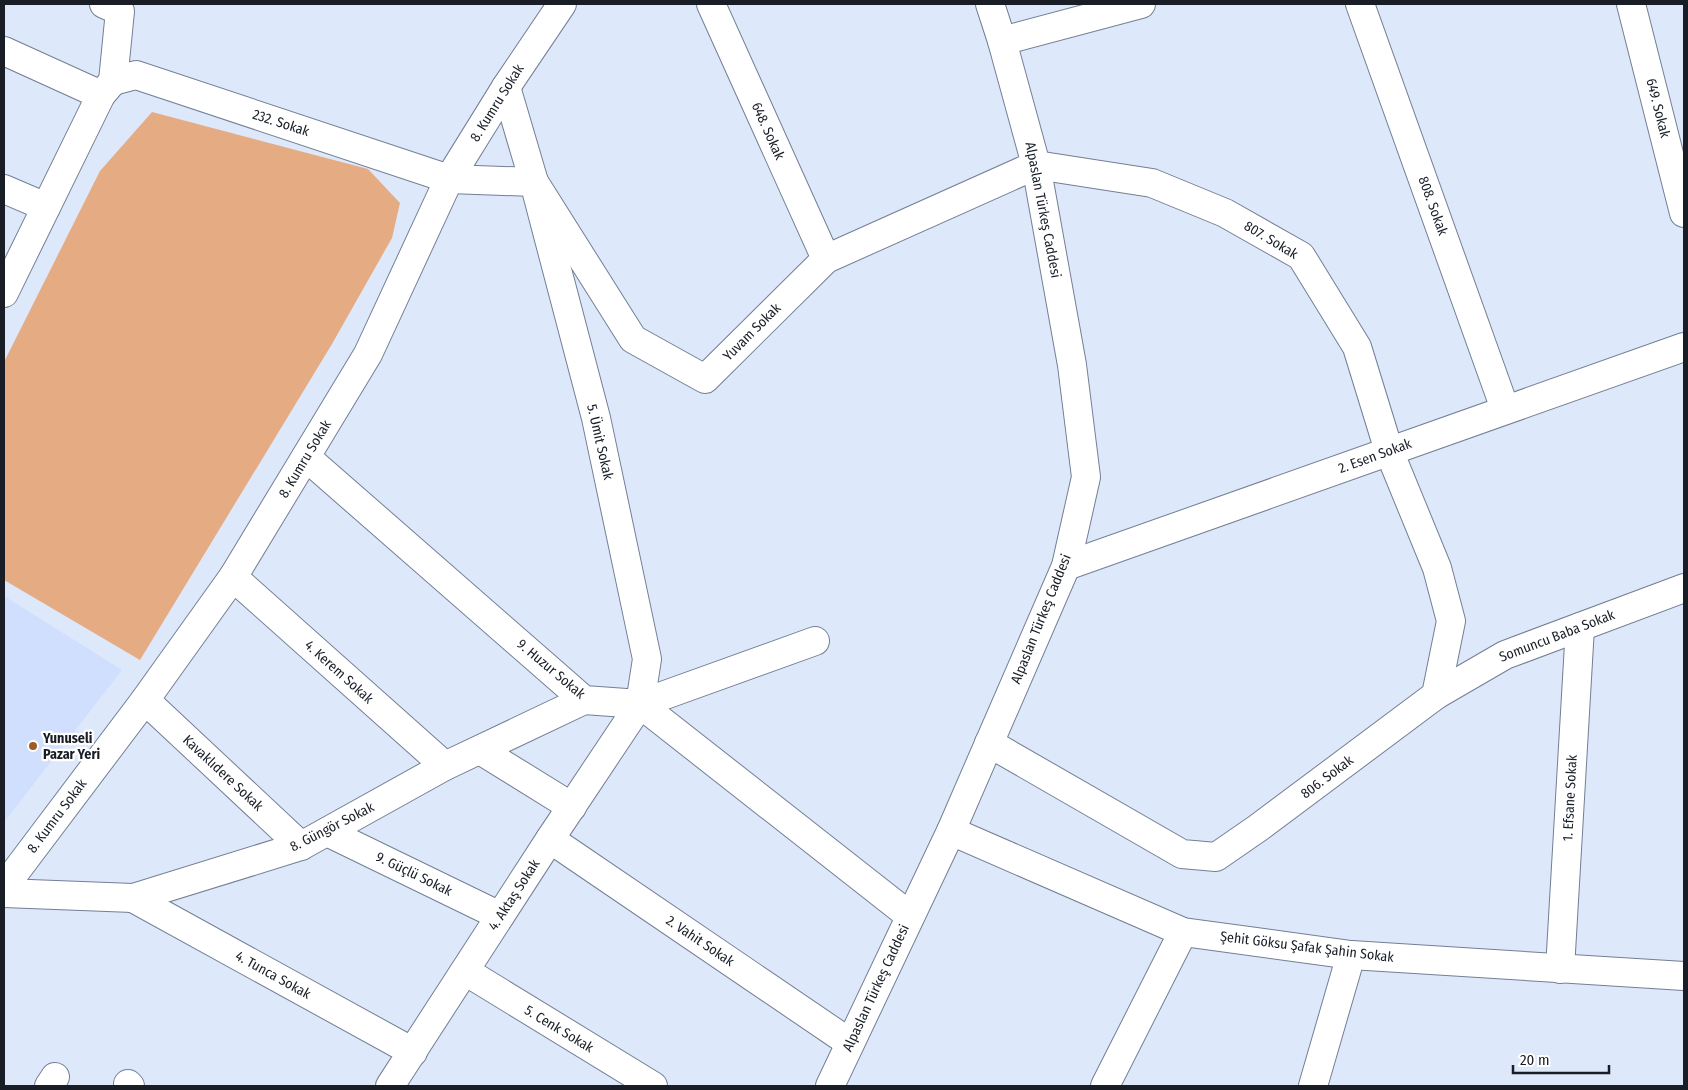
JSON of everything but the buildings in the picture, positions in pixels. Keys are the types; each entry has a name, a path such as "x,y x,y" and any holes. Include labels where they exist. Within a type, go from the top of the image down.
{"street":[{"path":"4,293 46,206 107,88 120,11 104,4"},
{"name":"8. Kumru Sokak","path":"4,887 145,700 233,577 368,354 449,179 506,87 562,4"},
{"name":"648. Sokak","path":"711,4 826,259"},
{"name":"Alpaslan Türkeş Caddesi","path":"830,1086 951,831 1066,566 1086,477 1072,365 1036,164 990,4"},
{"path":"1002,41 1142,4"},
{"name":"808. Sokak","path":"1360,4 1505,409"},
{"name":"649. Sokak","path":"1631,4 1684,213"},
{"path":"4,51 107,88"},
{"name":"232. Sokak","path":"107,88 136,75 449,179 534,182"},
{"path":"506,87 534,182"},
{"name":"Yuvam Sokak","path":"534,182 633,339 705,379 826,259 1036,164"},
{"name":"807. Sokak","path":"1036,164 1152,183 1225,213 1301,256 1357,348 1389,451"},
{"name":"5. Ümit Sokak","path":"534,182 596,418 647,659 640,704"},
{"path":"4,189 46,206"},
{"name":"2. Esen Sokak","path":"1066,566 1684,346"},
{"path":"1389,451 1437,568 1451,621 1436,695"},
{"name":"9. Huzur Sokak","path":"306,457 584,700 640,704"},
{"name":"4. Kerem Sokak","path":"233,577 445,766"},
{"name":"Somuncu Baba Sokak","path":"1436,695 1505,655 1684,588"},
{"name":"1. Efsane Sokak","path":"1560,969 1580,627"},
{"path":"640,704 815,641"},
{"name":"806. Sokak","path":"989,744 1182,854 1216,857 1258,828 1436,695"},
{"name":"Kavaklıdere Sokak","path":"145,700 301,846"},
{"name":"8. Güngör Sokak","path":"4,893 132,898 301,846 445,766 584,700"},
{"path":"640,704 910,916"},
{"name":"4. Aktaş Sokak","path":"390,1086 640,704"},
{"path":"480,750 572,807"},
{"name":"Şehit Göksu Şafak Şahin Sokak","path":"951,831 1183,932 1351,955 1684,976"},
{"name":"9. Güçlü Sokak","path":"327,832 500,916"},
{"name":"2. Vahit Sokak","path":"550,839 850,1043"},
{"name":"4. Tunca Sokak","path":"132,898 413,1052"},
{"path":"1105,1086 1183,932"},
{"path":"1313,1086 1351,955"},
{"name":"5. Cenk Sokak","path":"465,972 652,1086"}],"shaded area":[{"path":"152,112 368,169 400,203 392,238 332,344 140,660 4,580 4,362 100,171"},
{"name":"Yunuseli Pazar Yeri","path":"4,596 122,670 4,822"}],"place":[{"name":"Yunuseli Pazar Yeri","path":"33,746"}]}
